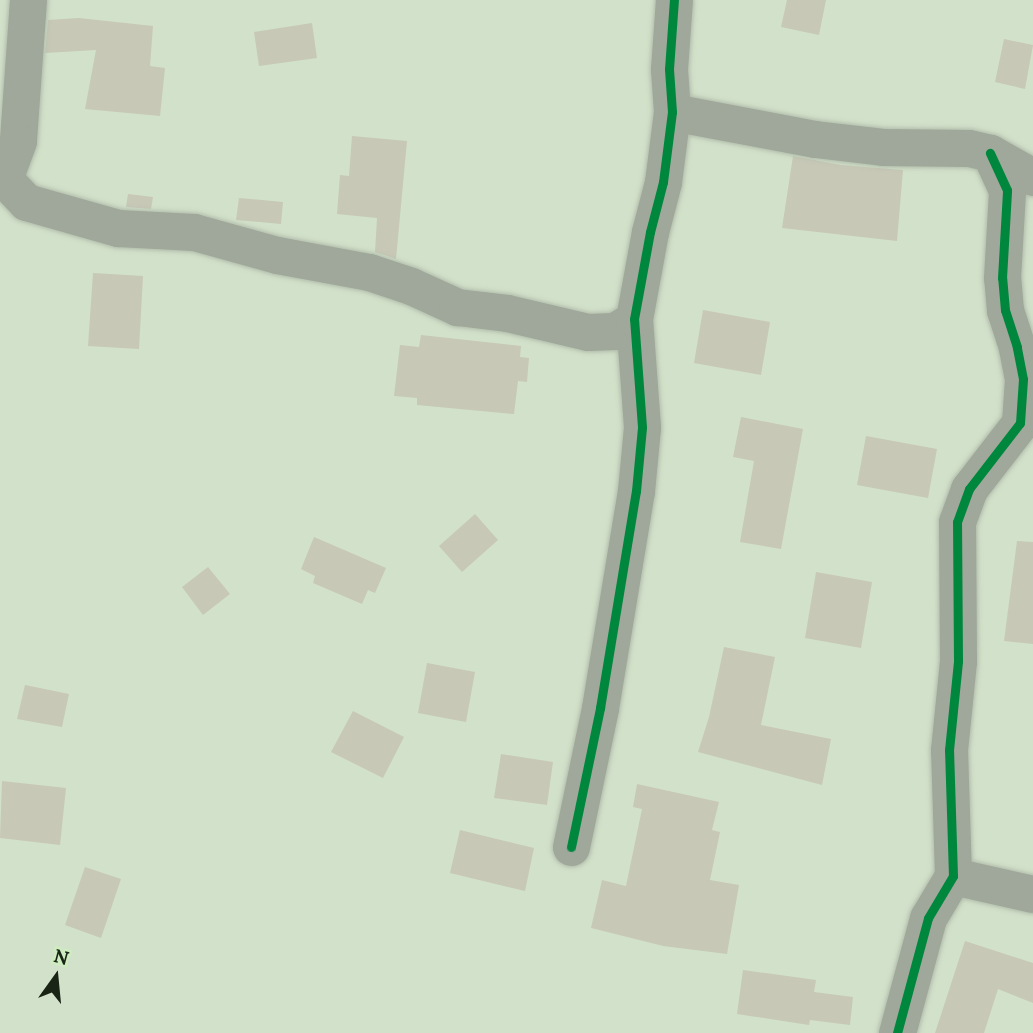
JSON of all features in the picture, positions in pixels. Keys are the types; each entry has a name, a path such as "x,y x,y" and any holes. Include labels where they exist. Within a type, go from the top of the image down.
{"street":[{"path":"28,0 18,141 4,179 26,202 118,228 194,233 277,255 369,272 457,306 507,313 587,332 615,331 635,319"},
{"path":"570,847 600,708 636,491 642,427 635,319 650,232 663,182 672,112 669,69 674,0"},
{"path":"672,112 815,139 883,147 969,148 990,153 1033,177"},
{"path":"897,1033 928,918 953,876 949,750 958,661 957,522 969,489 1020,423 1023,379 1017,347 1005,310 1002,278 1007,190 990,153"},
{"path":"953,876 1033,894"}],"building":[{"path":"787,0 826,0 819,35 781,27"},
{"path":"79,18 153,26 150,66 165,68 160,116 85,109 96,50 45,53 48,20"},
{"path":"312,23 317,58 259,66 254,32"},
{"path":"1004,39 1033,45 1025,89 995,82"},
{"path":"352,136 407,141 396,259 375,252 377,218 337,214 340,175 349,176"},
{"path":"793,156 841,165 903,170 897,241 782,228"},
{"path":"128,194 153,197 151,209 126,207"},
{"path":"239,198 283,202 281,224 236,220"},
{"path":"93,273 143,276 139,349 88,346"},
{"path":"703,310 770,322 761,375 694,363"},
{"path":"421,335 521,346 520,357 529,358 527,382 518,381 514,414 417,405 417,398 394,396 400,345 419,347"},
{"path":"741,417 803,429 781,549 740,542 754,461 733,457"},
{"path":"866,436 937,449 928,498 857,485"},
{"path":"475,514 498,540 462,572 439,546"},
{"path":"314,537 386,568 375,593 368,590 362,604 313,583 315,576 301,569"},
{"path":"1017,541 1033,542 1033,644 1004,641"},
{"path":"208,567 230,594 203,615 182,587"},
{"path":"816,572 872,582 861,648 805,638"},
{"path":"724,647 775,657 761,725 831,739 822,785 698,752 709,717"},
{"path":"427,663 475,672 466,722 418,713"},
{"path":"25,685 69,694 62,727 17,719"},
{"path":"353,711 404,737 383,778 331,752"},
{"path":"501,754 553,762 547,805 494,798"},
{"path":"2,781 66,788 60,845 0,838"},
{"path":"637,784 719,802 712,830 720,832 710,880 739,885 727,954 663,946 591,928 602,880 626,886 642,809 633,807"},
{"path":"460,830 534,848 525,891 450,873"},
{"path":"85,867 121,879 101,938 65,925"},
{"path":"965,941 1033,963 1033,1003 998,989 984,1033 935,1033"},
{"path":"743,970 816,980 814,992 853,997 850,1025 810,1020 809,1025 737,1014"}],"cycle path":[{"path":"571,847 600,708 636,491 642,427 634,319 650,232 663,182 672,112 669,69 674,0"},
{"path":"897,1033 928,918 953,876 949,750 958,661 957,522 969,489 1020,423 1023,379 1017,347 1005,310 1002,278 1007,190 990,153"}]}
